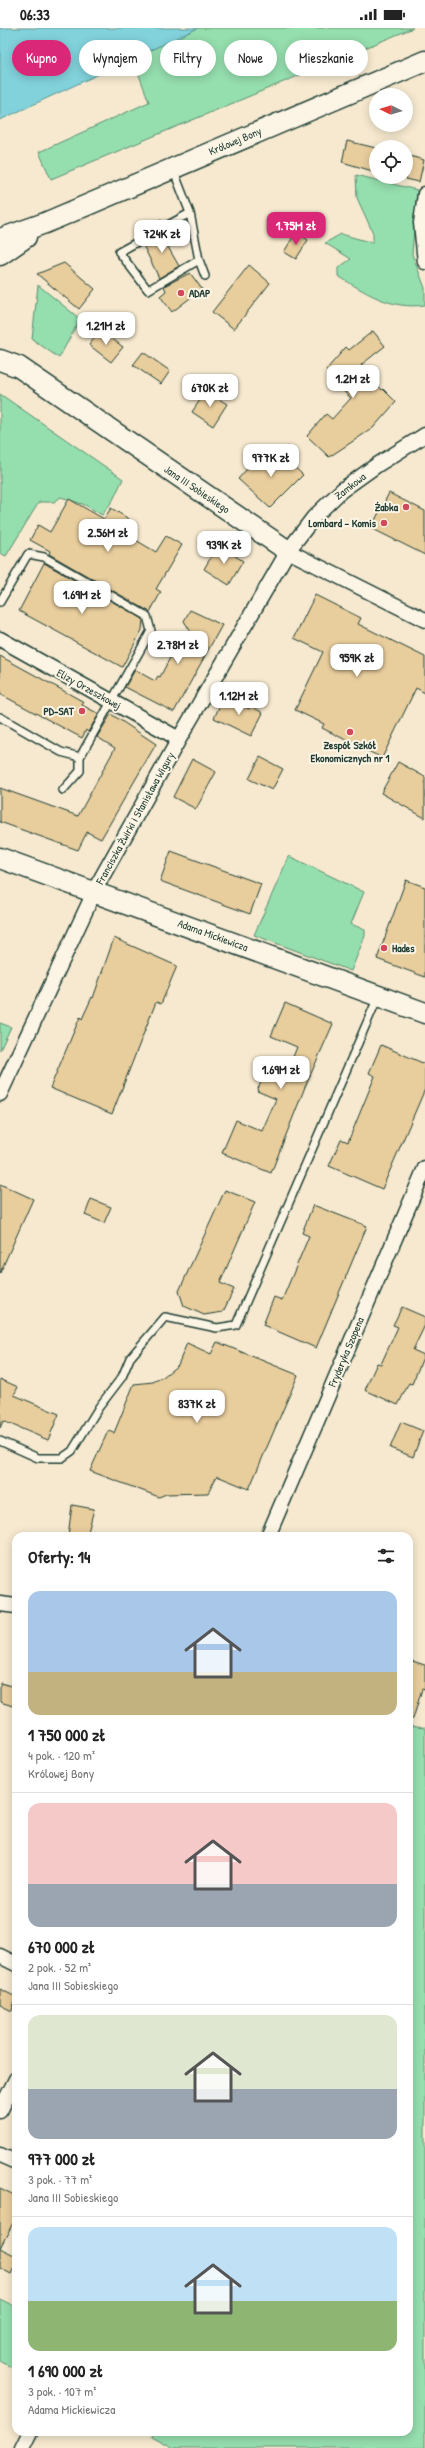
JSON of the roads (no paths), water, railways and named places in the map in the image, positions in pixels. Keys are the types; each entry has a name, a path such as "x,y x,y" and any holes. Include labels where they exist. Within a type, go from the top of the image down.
{"street":[{"name":"Królowej Bony","path":"0,239 45,223 172,167 425,61"},
{"path":"425,194 421,231 425,262"},
{"name":"Królowej Bony","path":"0,255 45,223"},
{"name":"Jana III Sobieskiego","path":"0,346 19,367 288,551 425,620"},
{"name":"Jana III Sobieskiego","path":"0,360 19,367"},
{"name":"Zamkowa","path":"288,551 314,517 342,490 377,465 425,435"},
{"name":"Franciszka Żwirki i Stanisława Wigury","path":"0,1094 94,891 178,739 288,551"},
{"name":"Elizy Orzeszkowej","path":"0,639 178,739"},
{"name":"Adama Mickiewicza","path":"0,858 94,891 425,1014"},
{"name":"Fryderyka Szopena","path":"270,1532 425,1168"},
{"path":"0,1604 12,1606"},
{"path":"0,1956 12,1962"},
{"path":"0,2112 12,2087"},
{"path":"0,2155 12,2160"},
{"path":"22,2448 28,2436"}],"lane":[{"path":"172,167 190,213 199,260 205,276"},
{"path":"190,213 119,252 148,290 199,260"},
{"path":"0,602 28,554 44,557 147,616 151,631 80,757 80,771 63,790"},
{"path":"0,717 61,752 80,757"},
{"path":"0,1441 38,1458 62,1458 72,1451 99,1407 122,1377 130,1358 165,1316 217,1328 236,1325 378,996"}],"water":[{"path":"0,28 198,28 172,40 160,40 160,46 152,49 152,40 79,40 79,76 95,76 0,120"}],"place":[{"name":"ADAP","path":"181,293"},
{"name":"Żabka","path":"406,507"},
{"name":"Lombard – Komis","path":"384,523"},
{"name":"PD-SAT","path":"82,711"},
{"name":"Zespół Szkół Ekonomicznych nr 1","path":"350,732"},
{"name":"Hades","path":"384,948"}]}
